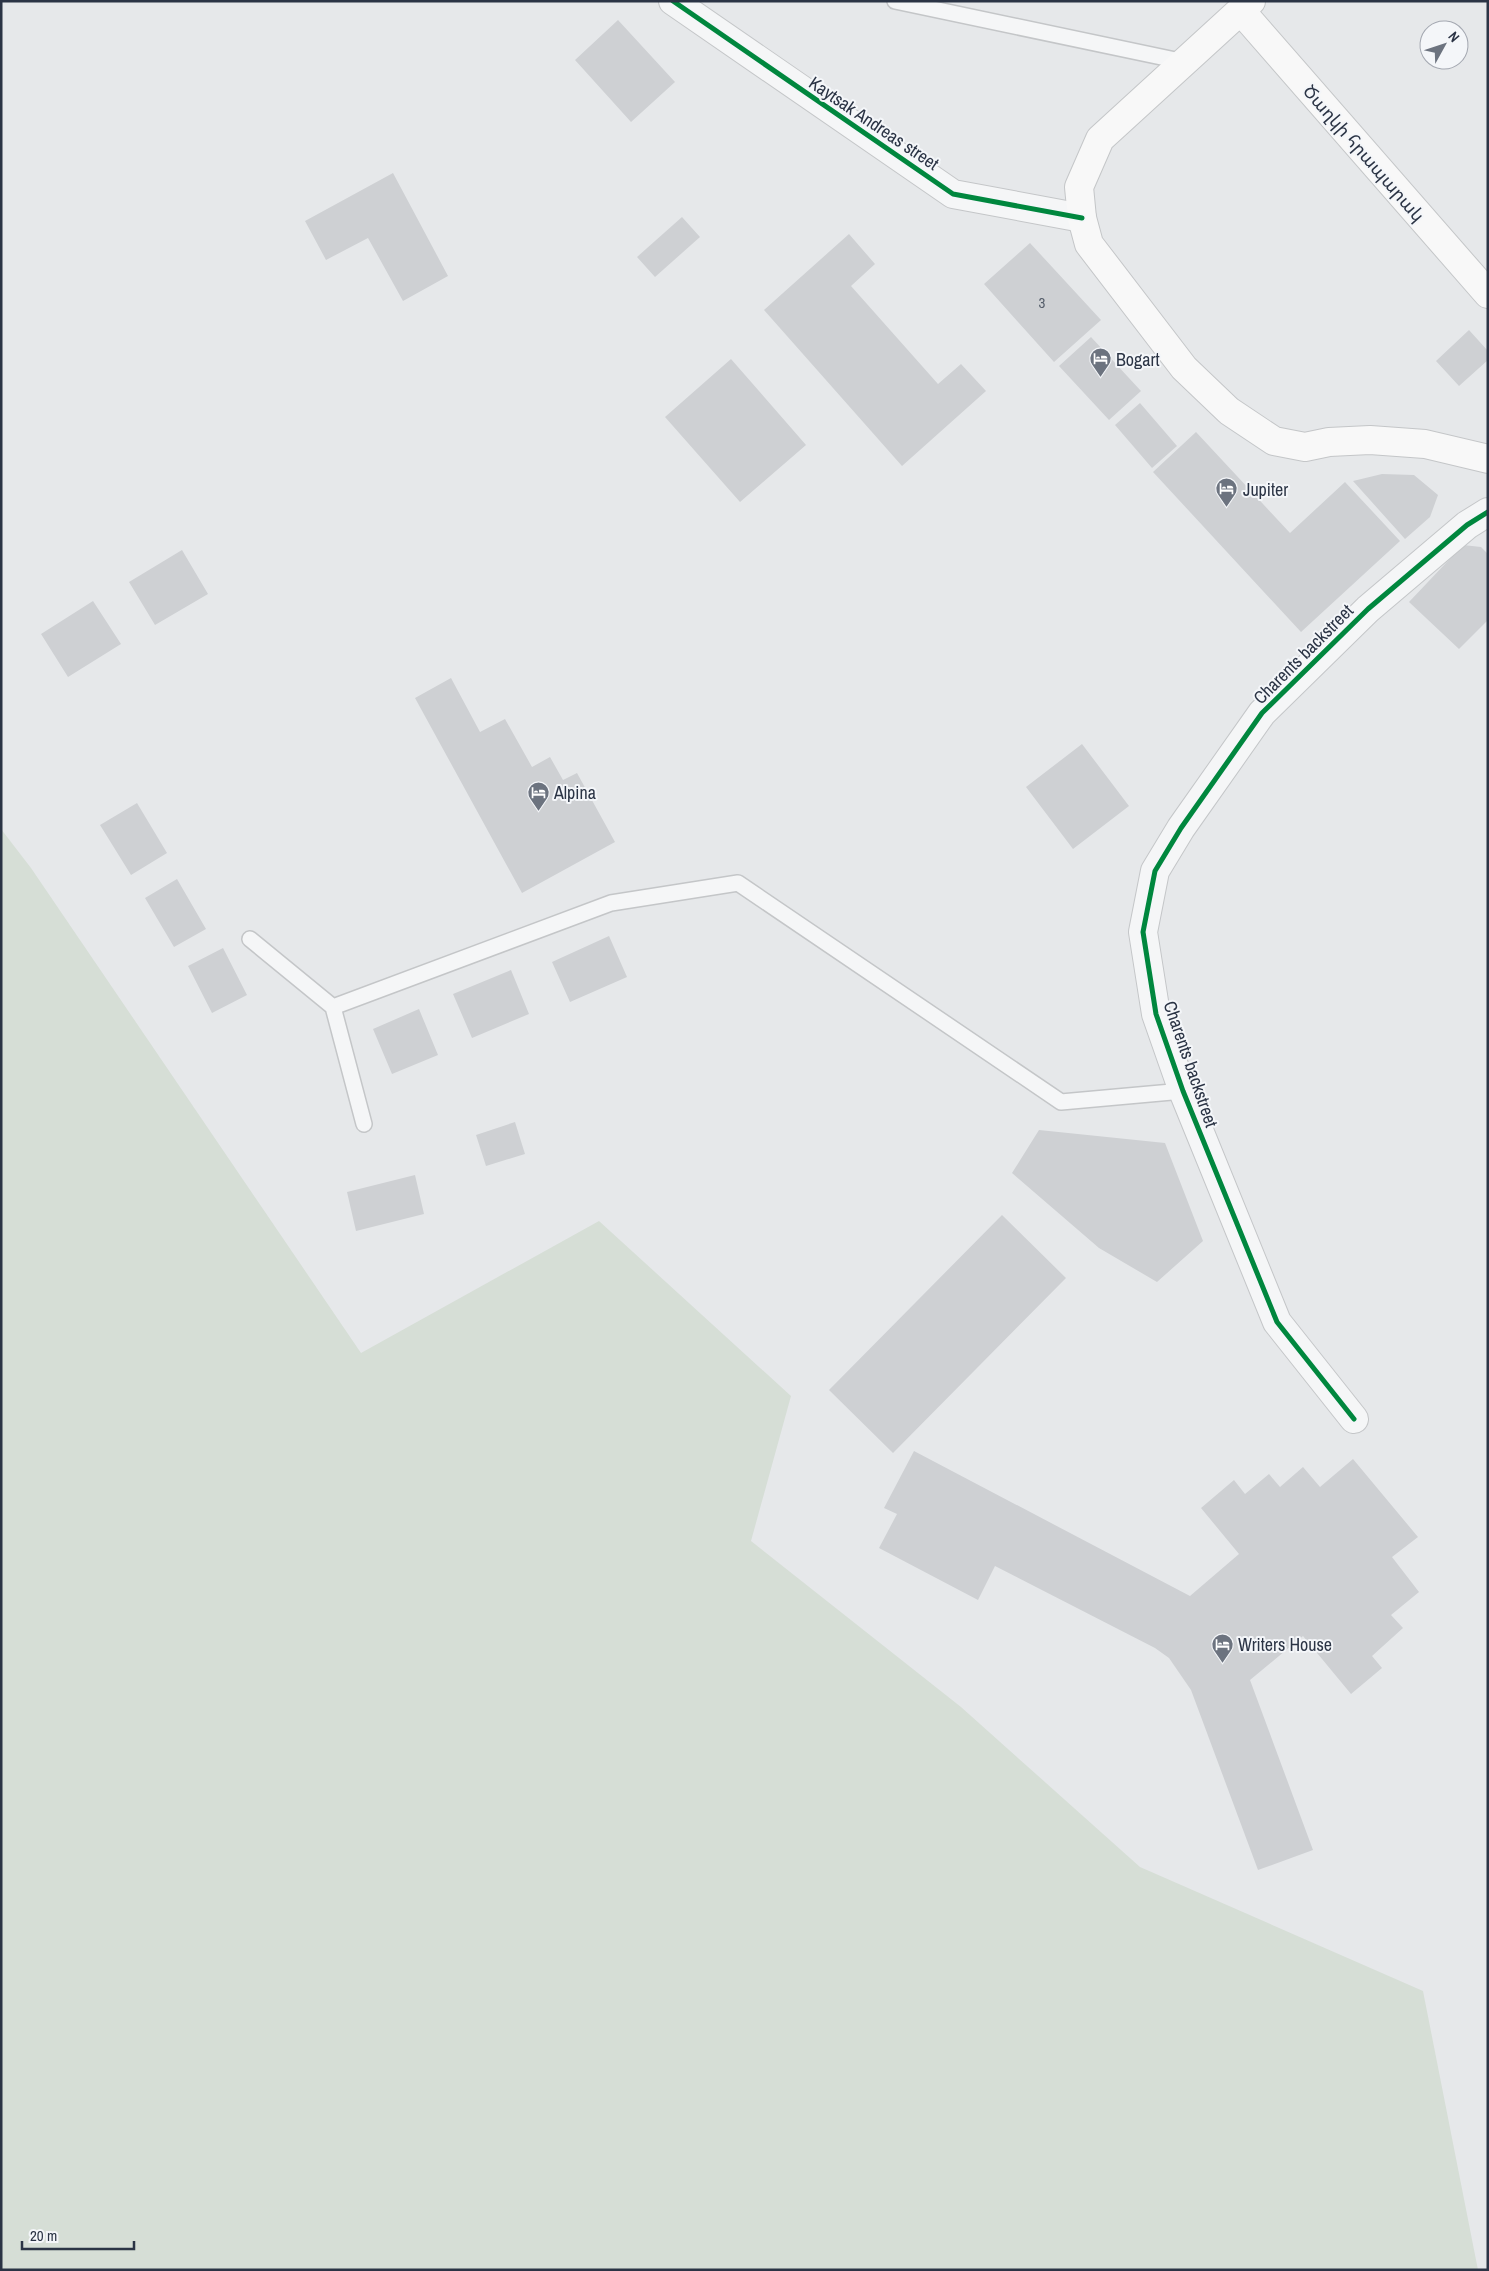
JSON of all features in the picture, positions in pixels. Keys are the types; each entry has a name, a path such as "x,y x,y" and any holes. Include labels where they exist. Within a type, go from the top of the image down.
{"main road":[{"path":"1246,6 1100,139 1079,186 1082,218 1089,244 1184,368 1229,411 1274,441 1305,447 1329,442 1370,440 1425,444 1488,459"},
{"name":"Ծաղկի հրապարակ","path":"1246,6 1488,294"}],"street":[{"name":"Kaytsak Andreas street","path":"672,1 952,194 1082,218"},
{"name":"Charents backstreet","path":"1354,1419 1277,1322 1183,1091 1156,1014 1143,932 1155,871 1181,828 1262,713 1368,609 1467,525 1488,512"}],"lane":[{"path":"895,1 1185,62"},
{"path":"332,1007 612,903 738,883 1061,1102 1183,1091"},
{"path":"250,939 332,1007 364,1124"}],"shaded area":[{"path":"1,829 31,868 361,1353 599,1221 791,1396 751,1541 961,1707 1140,1867 1423,1991 1478,2270 1,2270"}],"building":[{"path":"618,20 675,82 631,122 575,60"},
{"path":"393,173 448,276 403,301 368,238 326,260 305,221"},
{"path":"682,217 700,237 655,277 637,257"},
{"path":"849,234 875,264 851,286 938,384 961,364 986,391 902,466 764,310"},
{"path":"1030,243 1101,320 1054,362 984,284"},
{"path":"1469,330 1488,351 1488,360 1459,386 1436,361"},
{"name":"Bogart","path":"1091,337 1141,391 1109,420 1059,366"},
{"path":"731,359 806,445 740,502 665,417"},
{"path":"1140,403 1177,446 1152,468 1115,425"},
{"name":"Jupiter","path":"1196,432 1290,533 1345,482 1400,541 1301,632 1153,472"},
{"path":"1382,474 1414,475 1438,495 1430,517 1405,539 1353,481"},
{"path":"1463,545 1481,547 1488,554 1488,620 1459,649 1409,602"},
{"path":"182,550 208,594 155,625 129,582"},
{"path":"93,601 121,644 68,677 41,634"},
{"name":"Alpina","path":"451,678 480,732 505,719 532,767 550,757 563,780 577,773 615,842 522,893 415,698"},
{"path":"1082,744 1129,806 1073,849 1026,787"},
{"path":"137,803 167,853 131,875 100,825"},
{"path":"177,879 206,929 174,947 145,898"},
{"path":"609,936 627,977 570,1002 552,962"},
{"path":"223,948 247,995 212,1013 188,966"},
{"path":"511,970 529,1014 472,1038 453,994"},
{"path":"419,1009 438,1055 392,1074 373,1029"},
{"path":"515,1122 525,1154 486,1166 476,1135"},
{"path":"1039,1130 1165,1143 1203,1241 1157,1282 1099,1248 1012,1173"},
{"path":"415,1175 424,1214 356,1231 347,1192"},
{"path":"1002,1215 1066,1278 893,1453 829,1390"},
{"name":"Writers House","path":"914,1451 1190,1596 1239,1554 1201,1508 1234,1480 1245,1494 1269,1474 1280,1487 1303,1467 1320,1487 1353,1459 1418,1537 1392,1557 1419,1592 1391,1615 1403,1628 1372,1656 1382,1668 1351,1694 1303,1636 1250,1680 1313,1850 1258,1870 1191,1690 1169,1658 1155,1648 995,1566 978,1600 879,1548 897,1514 884,1508"}],"cycle path":[{"path":"673,1 953,194 1082,218"},
{"path":"1354,1419 1277,1322 1183,1091 1156,1014 1143,932 1155,871 1181,828 1262,713 1368,609 1467,525 1488,512"}],"place":[{"name":"Bogart","path":"1100,378"},
{"name":"Jupiter","path":"1227,508"},
{"name":"Alpina","path":"538,811"},
{"name":"Writers House","path":"1222,1663"}]}
